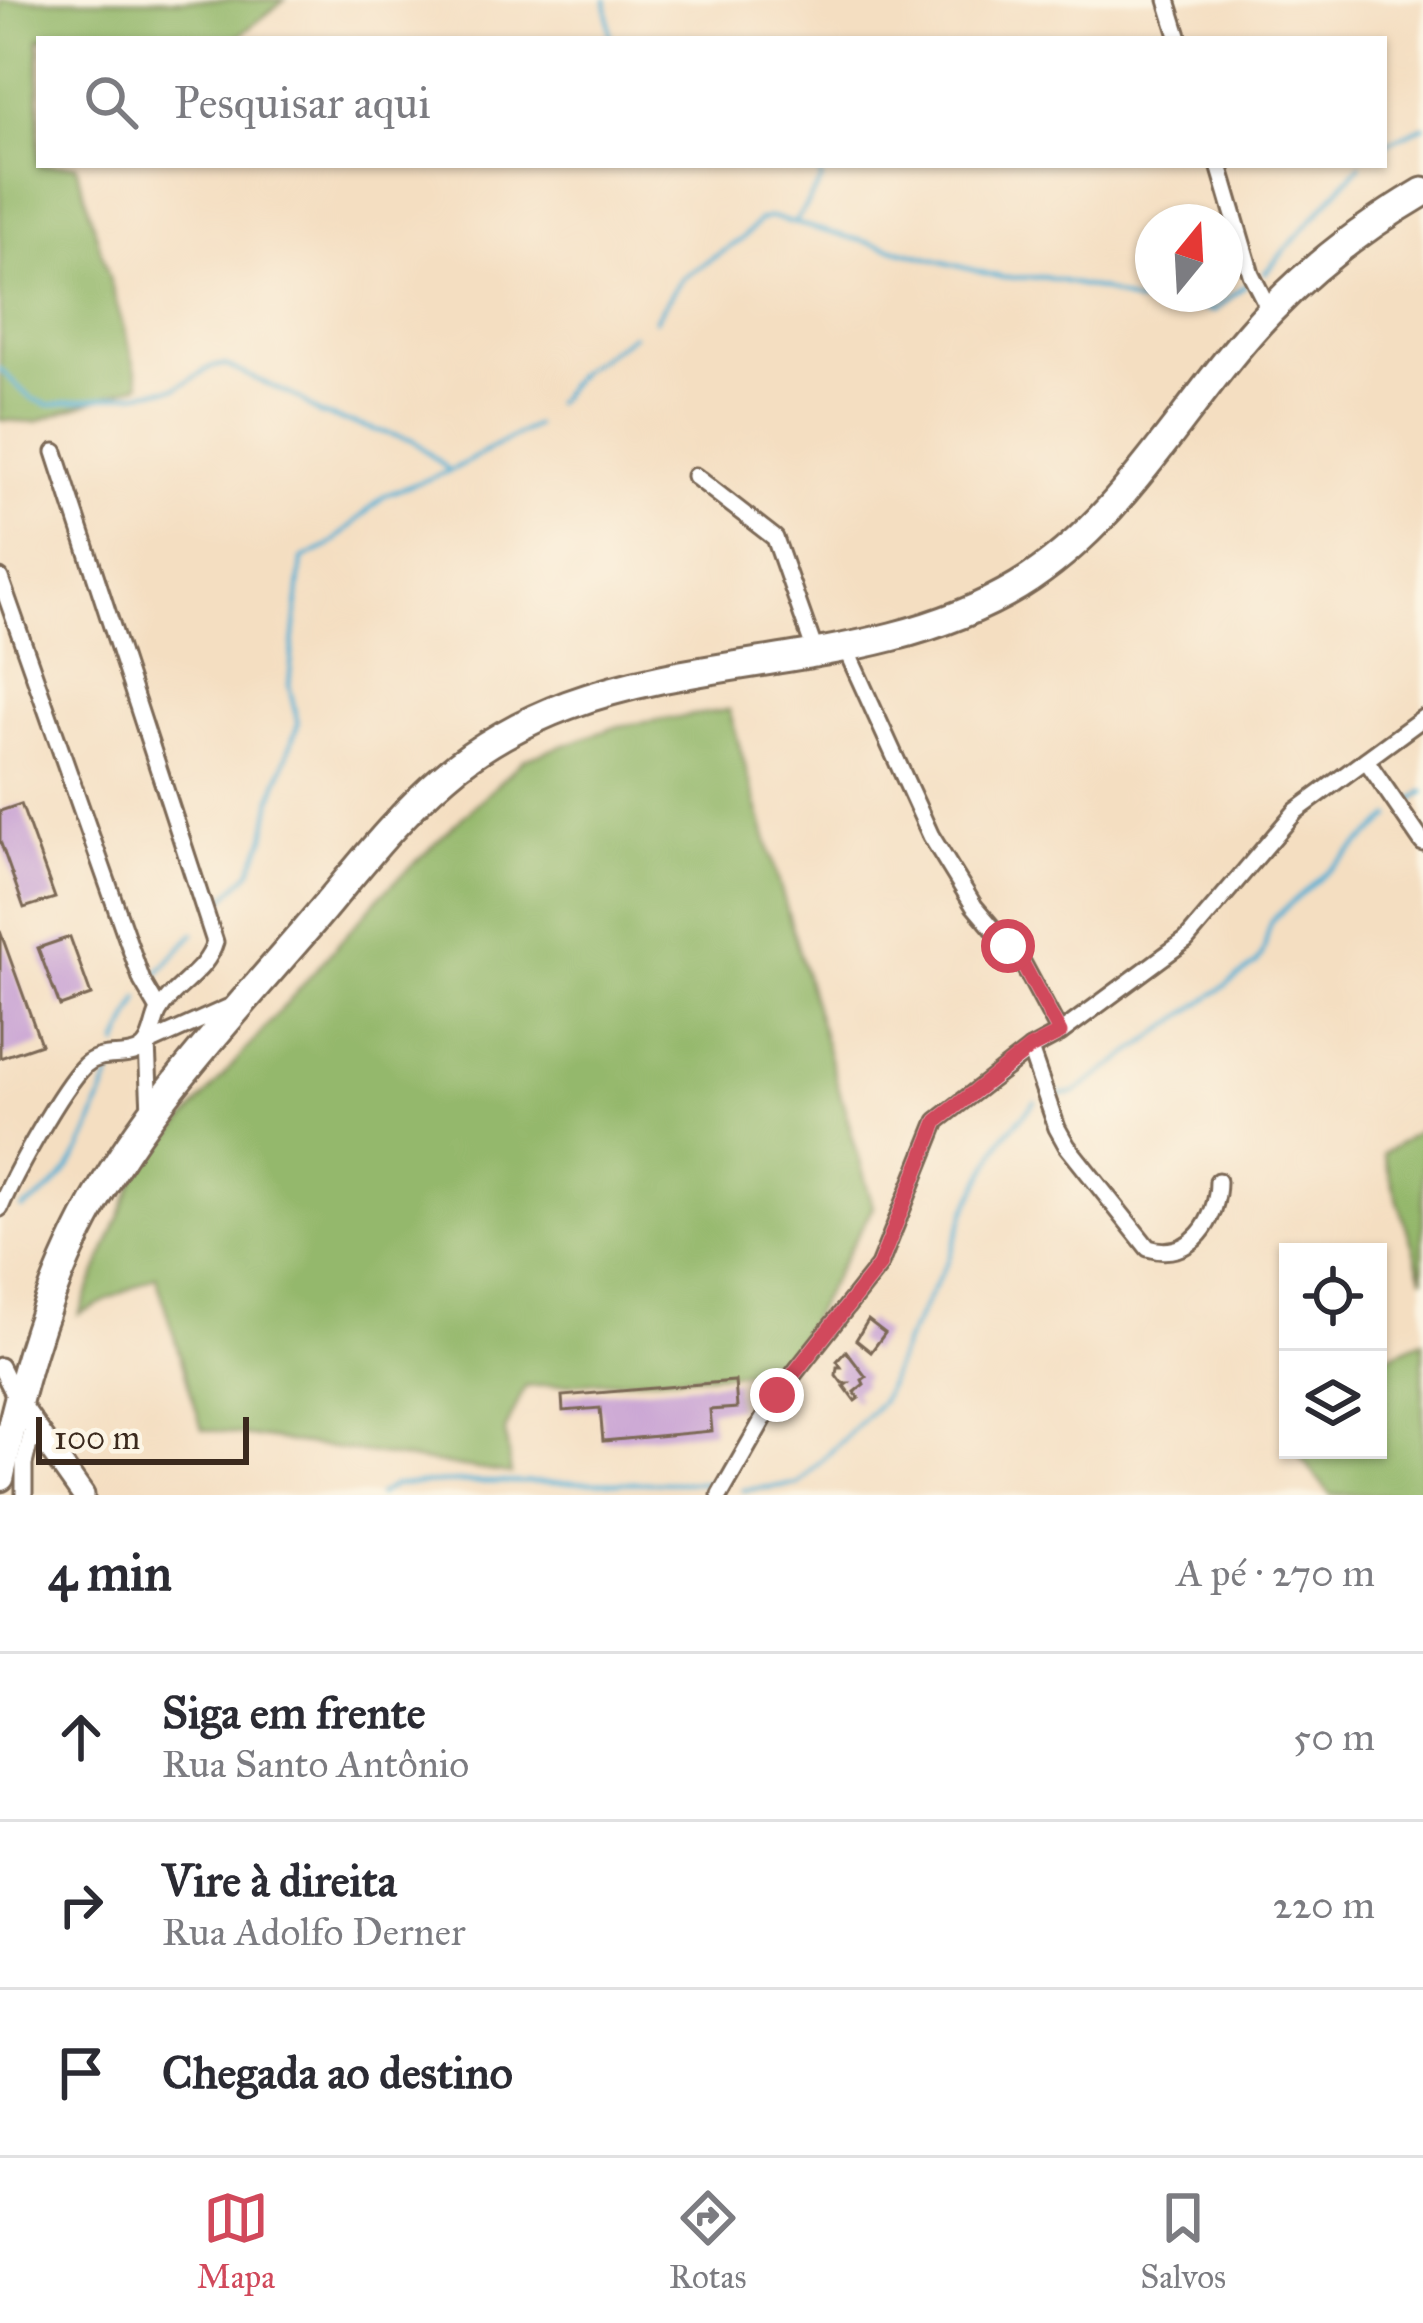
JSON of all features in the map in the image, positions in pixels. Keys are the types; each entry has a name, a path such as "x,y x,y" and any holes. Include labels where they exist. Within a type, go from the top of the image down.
{"highway":[{"path":"0,1477 18,1403 62,1267 95,1199 150,1115 250,994 417,801 449,772 487,746 564,706 613,690 891,637 982,604 1019,585 1072,544 1136,480 1270,311 1358,232 1423,192"}],"street":[{"path":"1167,0 1178,36"},
{"path":"1221,168 1251,274 1270,311"},
{"path":"55,452 213,928 215,942 203,967 160,1010 147,1044 150,1115"},
{"path":"694,476 775,538 815,651"},
{"path":"0,578 142,981 160,1010"},
{"path":"844,645 931,836 974,906 1023,964 1060,1033"},
{"path":"720,1495 777,1395 879,1266 937,1121 1030,1048 1060,1033 1186,940 1296,811 1423,718"},
{"path":"1366,760 1423,843"},
{"path":"0,1208 86,1064 105,1055 139,1052 250,994"},
{"path":"1030,1048 1067,1146 1148,1248 1167,1251 1204,1231 1216,1209 1218,1180"},
{"path":"0,1366 33,1428 83,1495"},
{"path":"24,1495 24,1463 33,1428"}],"green space":[{"path":"0,0 285,0 239,36 36,36 36,168 77,168 140,384 36,422 0,420"},
{"path":"729,710 873,1207 782,1370 525,1387 505,1431 511,1474 202,1429 156,1276 79,1314 136,1176 381,895 524,759 619,726"},
{"path":"1423,1127 1423,1279 1383,1154"},
{"path":"1423,1341 1423,1495 1331,1495 1302,1459 1387,1459 1387,1356"}],"building":[{"path":"21,804 55,898 24,908 0,841 0,811"},
{"path":"0,931 41,1044 0,1058"},
{"path":"70,937 91,995 60,1006 38,948"},
{"path":"868,1320 885,1333 871,1352 856,1340"},
{"path":"846,1351 866,1377 854,1392 859,1398 855,1401 844,1386 848,1383 836,1375 841,1367 837,1361"},
{"path":"735,1381 737,1408 710,1410 712,1431 603,1441 600,1408 563,1411 562,1396"}],"waterway":[{"path":"606,0 611,36"},
{"path":"1387,143 1423,127"},
{"path":"796,221 822,180 817,168"},
{"path":"1265,273 1357,168"},
{"path":"655,320 681,279 742,239 760,220 771,217 1004,278 1043,277 1103,290 1135,303 1163,300 1214,311 1245,285"},
{"path":"554,404 579,372 633,335"},
{"path":"0,369 30,398 49,405 176,388 211,367 225,365 298,398 320,414 414,441 450,471"},
{"path":"219,904 250,872 298,724 289,685 302,559 329,546 385,495 450,471 535,425"},
{"path":"1409,804 1423,792"},
{"path":"1053,1094 1073,1094 1256,964 1274,918 1391,817"},
{"path":"151,981 194,933"},
{"path":"118,1045 139,998"},
{"path":"22,1209 42,1197 70,1167 112,1071"},
{"path":"743,1490 798,1484 882,1401 903,1346 1003,1137 1035,1102"},
{"path":"379,1495 394,1485 458,1482 719,1483"}],"route":[{"path":"777,1395 879,1266 937,1121 1030,1048 1060,1033 1023,964 1008,946"}]}
